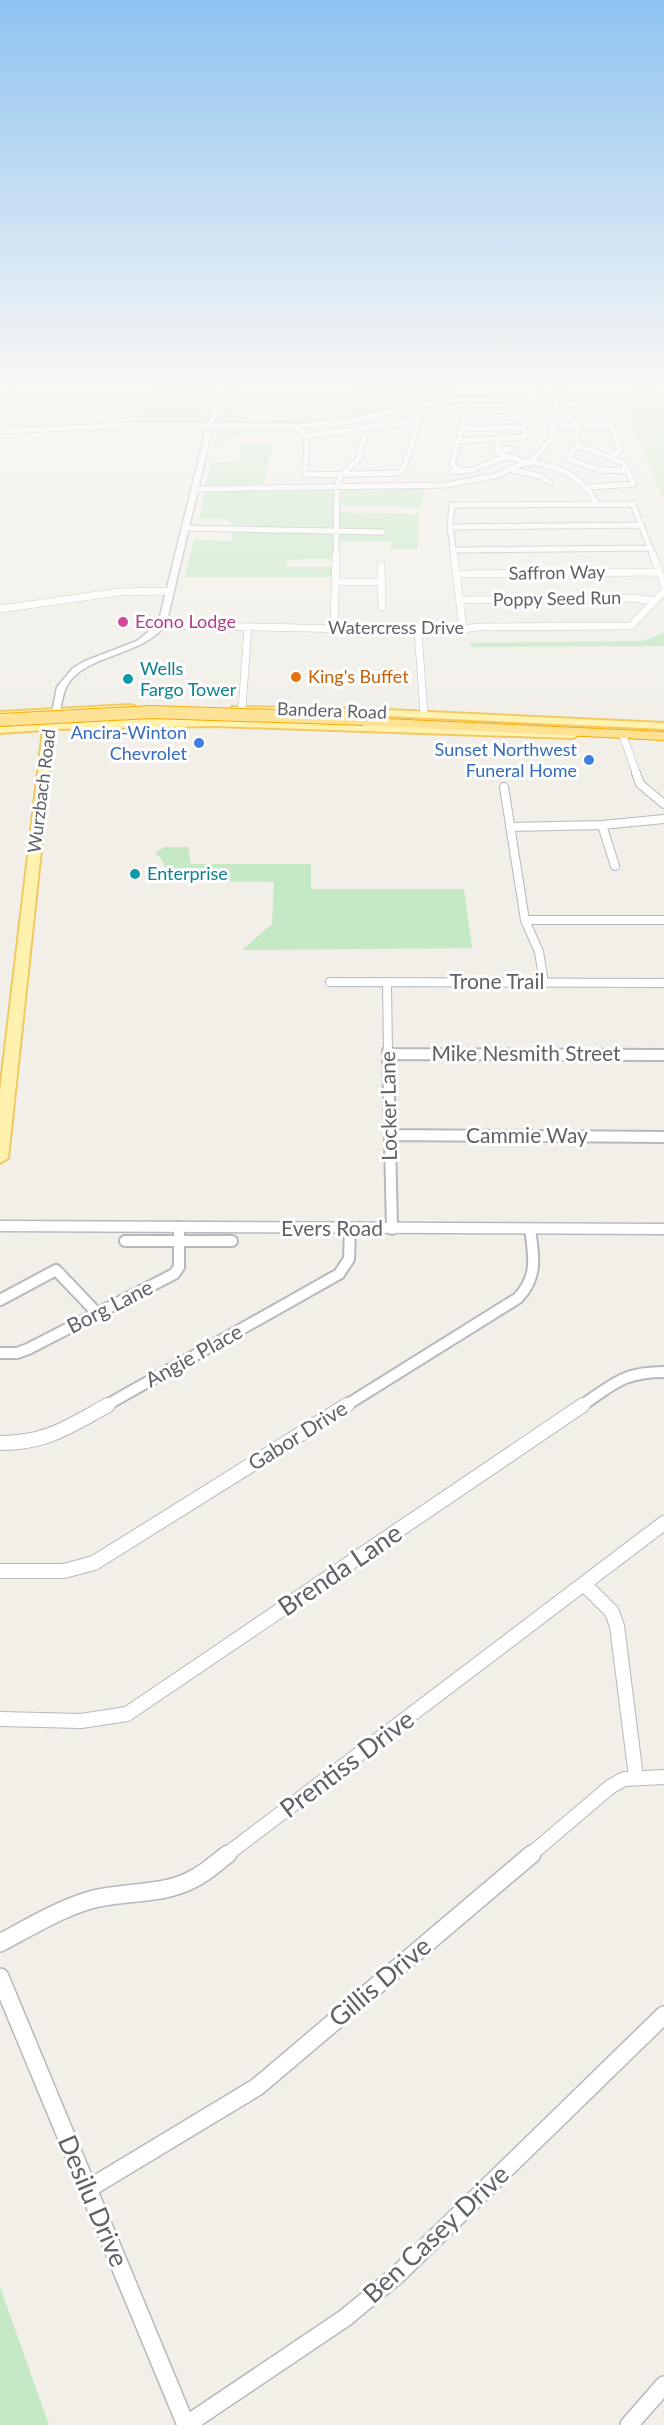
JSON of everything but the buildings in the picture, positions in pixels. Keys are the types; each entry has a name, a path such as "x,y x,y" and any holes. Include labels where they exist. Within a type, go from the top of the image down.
{"highway":[{"path":"0,722 145,717 664,728"},
{"path":"364,720 664,736"}],"main road":[{"path":"162,625 193,496"},
{"name":"Wurzbach Road","path":"0,1158 49,725 62,687 74,673 89,663 148,639 162,625"},
{"name":"Bandera Road","path":"0,715 156,708 242,709 419,714 664,728"},
{"path":"255,724 293,724 303,720 299,712 275,710"},
{"path":"377,729 335,723 336,719 343,715 419,714"},
{"name":"Bandera Road","path":"0,730 49,725 137,722 664,736"},
{"name":"Evers Road","path":"0,1226 179,1234 350,1229 664,1229"}],"street":[{"path":"334,629 337,582 337,496"},
{"path":"594,496 597,504"},
{"path":"463,628 450,527 453,506 633,504 664,584"},
{"path":"450,527 642,525"},
{"path":"184,528 383,532"},
{"path":"453,550 651,548"},
{"path":"381,565 382,607"},
{"name":"Saffron Way","path":"456,574 659,572"},
{"path":"337,582 381,582"},
{"path":"0,609 119,592 170,591"},
{"path":"655,601 664,591"},
{"name":"Poppy Seed Run","path":"459,600 631,598 655,601"},
{"name":"Watercress Drive","path":"162,625 418,631 463,628 631,626 655,601"},
{"path":"242,709 248,627"},
{"path":"418,631 419,714"},
{"path":"623,736 638,781 649,794 664,804"},
{"path":"504,788 525,920 539,952 544,983"},
{"path":"510,827 602,825 664,819"},
{"path":"602,825 615,866"},
{"path":"525,920 664,920"},
{"name":"Trone Trail","path":"330,982 664,983"},
{"name":"Locker Lane","path":"387,982 392,1229"},
{"name":"Mike Nesmith Street","path":"388,1053 664,1055"},
{"name":"Cammie Way","path":"390,1135 664,1137"},
{"name":"Angie Place","path":"0,1443 24,1443 52,1436 339,1274 345,1269 350,1258 350,1229"},
{"name":"Gabor Drive","path":"0,1571 64,1571 94,1563 518,1298 530,1288 534,1279 530,1229"},
{"path":"125,1241 179,1234 232,1241"},
{"name":"Borg Lane","path":"0,1353 17,1353 28,1349 174,1274 179,1268 179,1234"},
{"path":"0,1300 56,1270 97,1313"},
{"name":"Brenda Lane","path":"0,1719 81,1721 127,1714 621,1379 631,1373 664,1372"},
{"name":"Prentiss Drive","path":"0,1943 55,1914 86,1901 118,1895 154,1893 178,1887 196,1878 664,1523"},
{"path":"584,1584 612,1612 618,1626 636,1777"},
{"name":"Gillis Drive","path":"88,2189 257,2087 610,1787 624,1779 664,1777"},
{"name":"Desilu Drive","path":"0,1977 186,2425"},
{"name":"Ben Casey Drive","path":"186,2425 345,2318 397,2275 664,2015"},
{"path":"629,2425 664,2385"}],"green space":[{"path":"204,496 334,496 334,512 419,514 418,549 391,549 391,542 334,541 334,559 286,560 287,567 334,567 335,577 185,577 194,539 232,541 233,527 228,519 199,519"},
{"path":"341,496 424,496 420,509 397,506 339,506"},
{"path":"664,633 664,646 472,647 470,643 642,641"},
{"path":"164,847 188,847 191,864 311,864 311,889 464,889 472,948 242,950 272,924 274,882 171,881 161,858 155,853"},
{"path":"0,2287 49,2425 0,2425"}],"place":[{"name":"Econo Lodge","path":"123,622"},
{"name":"King's Buffet","path":"296,677"},
{"name":"Wells Fargo Tower","path":"128,679"},
{"name":"Ancira-Winton Chevrolet","path":"199,743"},
{"name":"Sunset Northwest Funeral Home","path":"589,760"},
{"name":"Enterprise","path":"135,874"}]}
